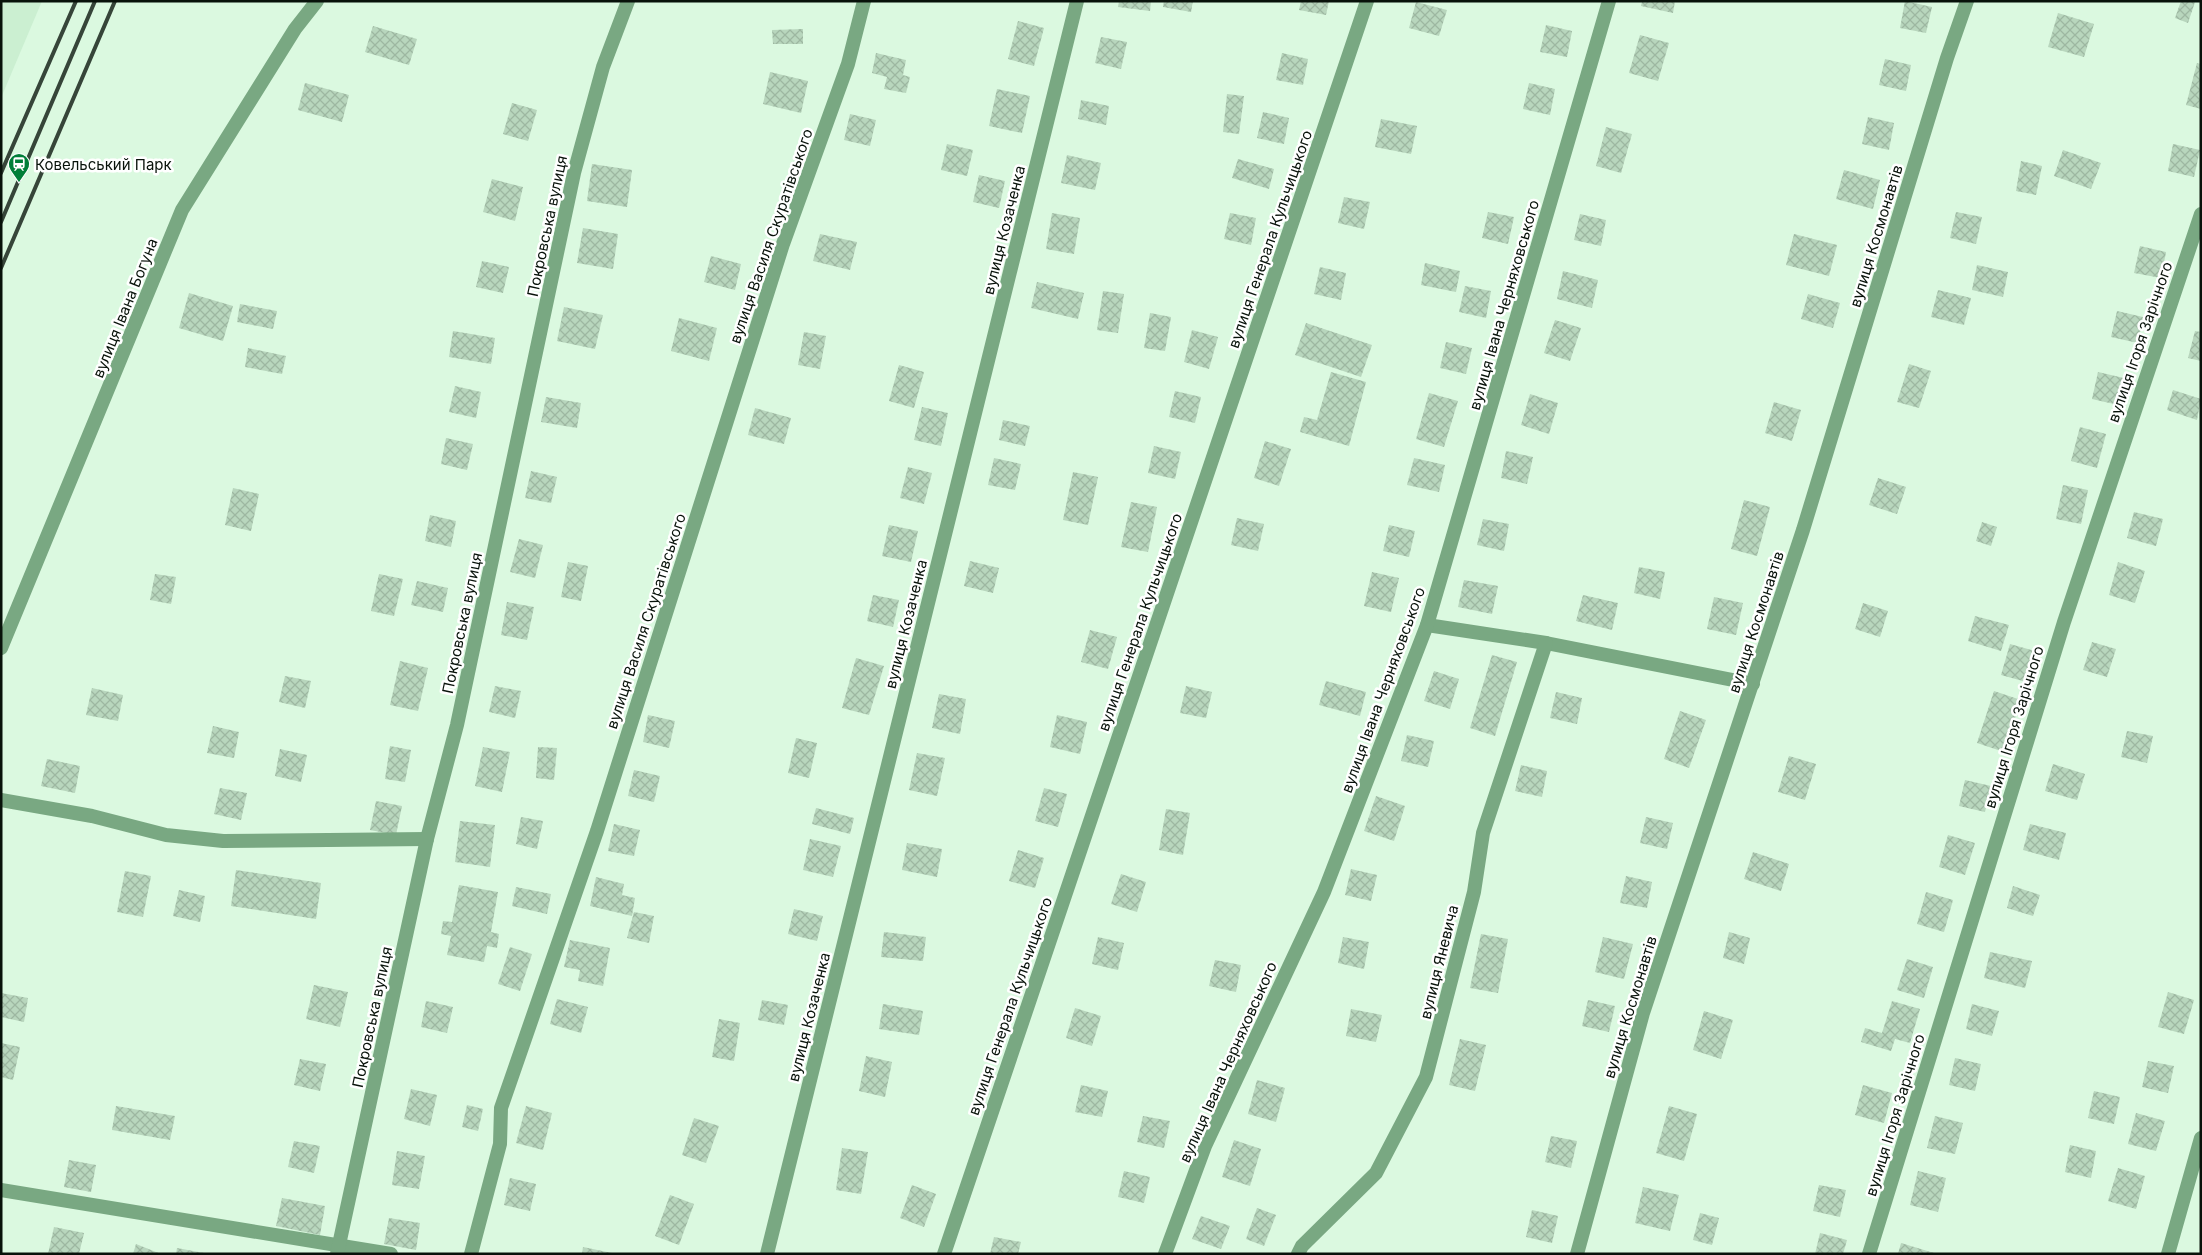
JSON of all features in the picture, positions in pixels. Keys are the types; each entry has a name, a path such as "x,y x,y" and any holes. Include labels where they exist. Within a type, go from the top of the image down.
{"street":[{"name":"вулиця Івана Богуна","path":"1,648 182,210 295,28 317,1"},
{"name":"Покровська вулиця","path":"338,1250 427,839 457,725 574,173 603,67 628,1"},
{"name":"вулиця Василя Скуратівського","path":"471,1254 500,1144 501,1108 596,831 783,244 848,64 864,1"},
{"name":"вулиця Козаченка","path":"767,1254 1077,1"},
{"name":"вулиця Генерала Кульчицького","path":"944,1254 1367,1"},
{"name":"вулиця Івана Черняховського","path":"1165,1254 1205,1146 1324,892 1427,625 1609,1"},
{"name":"вулиця Космонавтів","path":"1577,1254 1643,1013 1803,530 1947,58 1967,1"},
{"name":"вулиця Ігоря Зарічного","path":"1869,1254 2064,622 2201,214"},
{"path":"1427,625 1546,643 1753,684"},
{"name":"вулиця Яневича","path":"1298,1254 1302,1246 1376,1173 1426,1077 1474,892 1483,833 1546,643"},
{"path":"1,800 92,816 166,835 224,841 427,839"},
{"path":"2168,1254 2201,1138"},
{"path":"1,1190 338,1250 390,1254"}],"shaded area":[{"path":"1,1 42,1 1,98"}],"building":[{"path":"1119,1 1151,1 1150,11 1118,7"},
{"path":"1164,1 1193,1 1191,12 1163,7"},
{"path":"1301,1 1329,1 1326,15 1299,10"},
{"path":"1642,1 1675,1 1673,13 1641,6"},
{"path":"1905,1 1932,7 1926,33 1900,28"},
{"path":"2181,1 2195,2 2188,23 2175,18"},
{"path":"1416,2 1447,10 1439,36 1409,28"},
{"path":"2058,13 2094,24 2084,57 2048,47"},
{"path":"1018,21 1044,28 1034,66 1008,59"},
{"path":"1546,25 1572,31 1567,57 1540,52"},
{"path":"373,26 417,39 409,65 365,52"},
{"path":"803,29 803,44 773,44 772,30"},
{"path":"1640,35 1669,43 1658,81 1629,73"},
{"path":"1101,37 1127,42 1121,69 1095,63"},
{"path":"876,53 906,60 903,75 910,77 906,93 884,89 887,77 872,73"},
{"path":"1282,53 1308,59 1303,85 1276,80"},
{"path":"1885,59 1911,65 1906,91 1879,85"},
{"path":"2197,63 2201,64 2201,109 2186,105"},
{"path":"770,72 808,81 801,113 763,104"},
{"path":"305,83 349,95 342,122 298,110"},
{"path":"1529,83 1555,89 1550,115 1523,109"},
{"path":"997,89 1030,96 1022,133 989,126"},
{"path":"1227,94 1244,96 1239,134 1223,132"},
{"path":"1081,100 1109,106 1106,125 1078,119"},
{"path":"512,103 537,110 528,141 503,134"},
{"path":"1263,112 1289,118 1284,144 1257,138"},
{"path":"850,114 876,120 870,146 844,140"},
{"path":"1868,117 1894,123 1889,150 1862,144"},
{"path":"1381,119 1417,126 1411,154 1375,147"},
{"path":"1606,127 1632,134 1621,173 1596,166"},
{"path":"947,144 973,150 967,176 941,170"},
{"path":"2173,144 2200,150 2194,177 2168,171"},
{"path":"2063,150 2101,163 2091,189 2054,176"},
{"path":"1067,155 1101,163 1095,190 1061,183"},
{"path":"1238,159 1274,169 1269,189 1232,178"},
{"path":"2021,161 2042,166 2036,195 2016,191"},
{"path":"592,164 632,170 627,207 587,201"},
{"path":"1844,170 1880,180 1873,209 1836,199"},
{"path":"979,175 1005,181 999,208 973,202"},
{"path":"492,179 523,187 515,221 483,212"},
{"path":"1344,197 1370,202 1364,229 1338,223"},
{"path":"1488,212 1514,217 1508,244 1482,238"},
{"path":"1956,212 1982,217 1976,244 1950,238"},
{"path":"1052,213 1080,218 1074,254 1046,249"},
{"path":"1230,213 1256,218 1251,245 1224,239"},
{"path":"1580,214 1606,220 1601,246 1574,240"},
{"path":"583,228 618,234 613,269 577,263"},
{"path":"820,234 857,242 850,270 813,261"},
{"path":"1794,234 1837,245 1829,276 1786,265"},
{"path":"2140,246 2166,252 2161,278 2134,273"},
{"path":"711,256 741,264 735,290 704,282"},
{"path":"482,261 509,267 503,293 476,287"},
{"path":"1425,263 1460,271 1456,292 1421,285"},
{"path":"1977,265 2008,272 2003,297 1972,290"},
{"path":"1320,267 1346,273 1341,300 1314,294"},
{"path":"1563,271 1598,280 1592,308 1557,299"},
{"path":"1037,282 1084,293 1078,319 1031,308"},
{"path":"1465,286 1491,291 1486,318 1459,312"},
{"path":"1938,290 1971,298 1964,325 1931,317"},
{"path":"1103,291 1124,294 1118,333 1097,330"},
{"path":"189,293 233,306 223,341 179,328"},
{"path":"1808,294 1840,303 1833,328 1801,319"},
{"path":"240,304 277,311 273,329 237,322"},
{"path":"564,307 603,315 595,349 557,341"},
{"path":"2117,311 2143,317 2138,343 2111,337"},
{"path":"1150,313 1171,317 1165,351 1144,348"},
{"path":"679,318 717,328 709,361 671,351"},
{"path":"1555,320 1581,328 1570,361 1544,353"},
{"path":"1306,323 1372,345 1361,377 1295,355"},
{"path":"1192,330 1218,337 1209,369 1184,362"},
{"path":"453,331 495,338 491,364 449,357"},
{"path":"2195,331 2201,332 2201,361 2188,358"},
{"path":"804,332 826,336 820,369 798,365"},
{"path":"1446,342 1472,348 1466,374 1440,368"},
{"path":"248,348 286,356 282,374 245,367"},
{"path":"1909,364 1931,371 1919,408 1897,402"},
{"path":"899,365 924,372 914,408 889,401"},
{"path":"1331,372 1366,382 1349,446 1300,432 1304,417 1317,420"},
{"path":"2098,372 2124,378 2118,405 2092,399"},
{"path":"455,386 481,392 476,418 449,412"},
{"path":"2173,390 2201,399 2197,420 2167,410"},
{"path":"1175,391 1201,397 1195,423 1169,417"},
{"path":"1429,393 1458,401 1444,447 1416,439"},
{"path":"1530,394 1558,403 1549,434 1521,425"},
{"path":"546,397 581,403 577,428 541,422"},
{"path":"1774,402 1801,410 1792,441 1765,433"},
{"path":"922,407 948,413 941,446 914,440"},
{"path":"755,408 791,418 784,444 748,435"},
{"path":"1003,420 1030,426 1025,446 999,440"},
{"path":"2080,427 2106,434 2097,468 2071,461"},
{"path":"446,438 473,444 467,470 441,464"},
{"path":"1265,441 1291,449 1279,486 1254,478"},
{"path":"1154,446 1181,452 1175,479 1148,473"},
{"path":"1506,451 1533,457 1527,484 1501,478"},
{"path":"994,458 1021,464 1015,490 988,485"},
{"path":"1414,458 1445,465 1439,492 1407,485"},
{"path":"908,467 932,473 924,504 900,498"},
{"path":"531,471 557,477 551,503 525,498"},
{"path":"1073,472 1098,477 1088,525 1063,520"},
{"path":"1878,478 1906,487 1897,514 1869,505"},
{"path":"2063,485 2088,490 2081,524 2056,519"},
{"path":"233,488 259,494 251,531 225,525"},
{"path":"1744,500 1770,507 1757,556 1731,549"},
{"path":"1131,502 1157,507 1148,552 1121,547"},
{"path":"2134,512 2163,519 2156,546 2127,538"},
{"path":"430,515 456,521 451,547 425,541"},
{"path":"1237,518 1264,524 1258,551 1231,545"},
{"path":"1483,519 1509,524 1504,551 1477,545"},
{"path":"1982,522 1997,527 1991,546 1976,541"},
{"path":"889,525 918,531 911,562 882,556"},
{"path":"1389,525 1415,531 1409,557 1383,551"},
{"path":"519,539 543,545 535,578 510,572"},
{"path":"970,561 999,568 993,593 964,586"},
{"path":"568,562 588,566 581,601 561,597"},
{"path":"2118,562 2145,571 2135,603 2109,595"},
{"path":"1639,567 1665,572 1660,599 1634,593"},
{"path":"1372,572 1399,578 1391,612 1364,606"},
{"path":"155,574 176,577 171,604 150,600"},
{"path":"379,574 403,579 394,616 371,611"},
{"path":"1464,580 1498,586 1492,614 1458,607"},
{"path":"417,581 448,588 443,612 411,605"},
{"path":"873,595 899,600 893,627 867,621"},
{"path":"1583,595 1618,603 1612,630 1576,621"},
{"path":"1714,597 1743,603 1736,635 1707,629"},
{"path":"507,602 534,607 527,640 501,635"},
{"path":"1863,603 1888,611 1880,637 1855,629"},
{"path":"1975,616 2009,625 2001,651 1968,641"},
{"path":"1090,630 1117,637 1108,669 1081,662"},
{"path":"2092,642 2116,649 2107,677 2083,670"},
{"path":"2010,644 2038,652 2030,683 2001,675"},
{"path":"1492,655 1517,662 1495,736 1470,728"},
{"path":"856,658 884,666 869,715 842,708"},
{"path":"400,661 428,668 418,711 390,705"},
{"path":"1434,671 1459,679 1450,709 1424,701"},
{"path":"285,676 311,681 305,708 279,702"},
{"path":"1326,681 1366,692 1360,716 1319,705"},
{"path":"495,686 521,691 515,718 489,712"},
{"path":"1186,686 1212,692 1206,718 1180,713"},
{"path":"92,688 123,695 118,721 86,715"},
{"path":"1994,691 2021,700 2004,752 1977,743"},
{"path":"1556,692 1582,698 1577,724 1550,718"},
{"path":"939,694 966,699 960,734 932,728"},
{"path":"1680,711 1706,720 1689,768 1664,759"},
{"path":"648,715 675,721 669,748 643,742"},
{"path":"1057,715 1087,722 1080,754 1050,747"},
{"path":"213,726 239,732 234,758 207,753"},
{"path":"2127,731 2153,736 2147,763 2121,757"},
{"path":"1407,735 1434,741 1428,767 1401,761"},
{"path":"796,738 817,743 809,778 788,773"},
{"path":"390,746 411,750 405,782 385,779"},
{"path":"483,747 510,752 502,792 475,786"},
{"path":"538,747 557,748 554,780 536,778"},
{"path":"280,749 307,755 301,782 275,776"},
{"path":"917,753 945,758 937,796 909,790"},
{"path":"1789,756 1816,764 1805,800 1778,792"},
{"path":"47,759 80,766 75,793 41,786"},
{"path":"2053,764 2085,774 2077,800 2045,791"},
{"path":"1521,765 1547,771 1542,797 1515,791"},
{"path":"634,770 660,776 654,802 628,796"},
{"path":"1965,780 1991,786 1985,812 1959,806"},
{"path":"220,788 247,793 241,820 214,814"},
{"path":"1044,788 1067,794 1058,827 1035,821"},
{"path":"1376,796 1405,806 1394,841 1364,831"},
{"path":"376,801 402,806 396,835 370,830"},
{"path":"816,808 854,818 850,834 812,824"},
{"path":"1166,809 1190,813 1183,855 1159,850"},
{"path":"521,817 543,821 537,849 516,844"},
{"path":"1646,817 1673,823 1667,849 1640,843"},
{"path":"460,821 495,825 490,867 455,862"},
{"path":"614,824 640,830 634,856 608,851"},
{"path":"2030,824 2066,833 2059,860 2023,850"},
{"path":"1948,835 1975,843 1965,875 1939,867"},
{"path":"810,839 841,846 833,877 803,870"},
{"path":"907,843 942,849 937,877 902,870"},
{"path":"1018,850 1044,858 1035,888 1009,881"},
{"path":"1753,852 1789,864 1781,891 1744,879"},
{"path":"1351,869 1377,875 1371,901 1345,895"},
{"path":"236,870 321,883 316,919 231,906"},
{"path":"125,871 151,876 143,917 117,912"},
{"path":"1121,874 1146,882 1137,912 1111,904"},
{"path":"1626,876 1652,882 1647,908 1620,903"},
{"path":"596,877 624,884 622,895 635,898 632,916 590,906"},
{"path":"459,885 498,892 491,932 499,934 497,948 487,946 484,962 447,955 451,936 441,934 443,921 452,922"},
{"path":"2013,886 2040,895 2033,916 2007,908"},
{"path":"516,887 551,894 547,914 512,906"},
{"path":"179,890 205,896 200,922 173,916"},
{"path":"1926,892 1953,900 1944,932 1917,924"},
{"path":"794,909 823,916 817,941 788,934"},
{"path":"634,912 654,916 649,943 627,938"},
{"path":"884,932 926,937 923,961 881,957"},
{"path":"1729,932 1750,938 1744,964 1723,958"},
{"path":"1481,934 1508,939 1498,993 1470,988"},
{"path":"1098,937 1124,943 1118,970 1092,964"},
{"path":"1343,937 1369,942 1364,969 1338,963"},
{"path":"1603,937 1633,944 1624,979 1595,972"},
{"path":"570,940 610,948 603,986 578,981 580,970 564,967"},
{"path":"510,947 532,954 520,991 498,984"},
{"path":"1990,952 2032,961 2025,988 1984,978"},
{"path":"1907,959 1933,967 1924,998 1897,990"},
{"path":"1215,960 1241,965 1236,992 1209,986"},
{"path":"314,985 348,992 340,1027 306,1019"},
{"path":"2168,992 2194,1000 2184,1034 2158,1027"},
{"path":"1,993 28,998 24,1022 1,1017"},
{"path":"557,999 588,1007 581,1033 550,1024"},
{"path":"762,1000 788,1005 784,1025 758,1020"},
{"path":"1588,1000 1615,1006 1609,1032 1582,1026"},
{"path":"426,1001 453,1007 447,1033 421,1027"},
{"path":"1892,1001 1920,1009 1910,1043 1895,1039 1891,1051 1861,1042 1865,1028 1882,1033"},
{"path":"883,1004 923,1011 919,1035 879,1029"},
{"path":"1972,1004 1999,1011 1992,1036 1966,1029"},
{"path":"1075,1008 1101,1016 1092,1046 1066,1038"},
{"path":"1351,1009 1382,1015 1376,1042 1346,1036"},
{"path":"1704,1011 1733,1020 1721,1059 1693,1050"},
{"path":"719,1019 740,1023 734,1061 712,1057"},
{"path":"1460,1039 1486,1045 1475,1091 1449,1085"},
{"path":"1,1043 20,1047 13,1080 1,1077"},
{"path":"866,1056 892,1062 885,1097 859,1091"},
{"path":"1955,1058 1981,1064 1975,1091 1949,1085"},
{"path":"300,1059 326,1064 320,1091 294,1085"},
{"path":"2148,1061 2174,1066 2168,1093 2142,1087"},
{"path":"1257,1080 1285,1088 1276,1122 1248,1114"},
{"path":"1081,1085 1108,1091 1102,1117 1075,1112"},
{"path":"1863,1085 1892,1093 1884,1123 1855,1115"},
{"path":"411,1089 437,1095 430,1126 404,1119"},
{"path":"2094,1091 2120,1097 2114,1124 2088,1118"},
{"path":"467,1105 483,1109 478,1131 462,1127"},
{"path":"116,1106 175,1116 170,1140 112,1130"},
{"path":"526,1106 552,1113 543,1150 516,1143"},
{"path":"1669,1106 1697,1114 1684,1161 1656,1153"},
{"path":"2136,1113 2165,1121 2156,1151 2128,1144"},
{"path":"1143,1116 1170,1121 1164,1148 1137,1142"},
{"path":"1935,1116 1963,1123 1955,1154 1927,1148"},
{"path":"694,1118 719,1126 706,1163 682,1155"},
{"path":"1551,1136 1577,1141 1571,1168 1545,1162"},
{"path":"1234,1140 1261,1149 1250,1186 1222,1177"},
{"path":"294,1141 320,1146 314,1173 288,1167"},
{"path":"2070,1145 2096,1151 2091,1178 2065,1172"},
{"path":"842,1148 868,1152 861,1194 836,1190"},
{"path":"397,1151 425,1156 419,1189 392,1185"},
{"path":"69,1160 96,1165 91,1192 64,1187"},
{"path":"2118,1168 2145,1176 2136,1209 2108,1201"},
{"path":"1124,1171 1150,1177 1144,1203 1118,1197"},
{"path":"1918,1171 1946,1178 1938,1212 1910,1205"},
{"path":"510,1178 536,1184 530,1211 504,1205"},
{"path":"912,1185 936,1194 924,1227 900,1218"},
{"path":"1819,1185 1846,1190 1840,1217 1813,1211"},
{"path":"1643,1187 1679,1195 1670,1231 1635,1223"},
{"path":"670,1195 694,1204 679,1245 655,1236"},
{"path":"282,1198 325,1206 320,1235 276,1226"},
{"path":"1257,1208 1276,1215 1264,1246 1246,1239"},
{"path":"1532,1210 1558,1216 1552,1243 1526,1237"},
{"path":"1700,1213 1719,1218 1712,1245 1693,1240"},
{"path":"1201,1216 1230,1226 1221,1249 1192,1239"},
{"path":"389,1218 420,1223 416,1250 384,1244"},
{"path":"54,1227 84,1233 79,1254 48,1254"},
{"path":"1820,1233 1847,1240 1843,1254 1815,1254"},
{"path":"994,1237 1021,1242 1018,1254 990,1254"},
{"path":"1901,1243 1934,1253 1934,1254 1898,1254"},
{"path":"136,1244 161,1254 133,1254"},
{"path":"583,1247 612,1253 612,1254 582,1254"},
{"path":"177,1248 204,1253 204,1254 176,1254"}],"railway":[{"path":"1,173 76,1"},
{"path":"1,222 95,1"},
{"path":"1,268 115,1"}],"place":[{"name":"Ковельський Парк","path":"19,183"}]}
